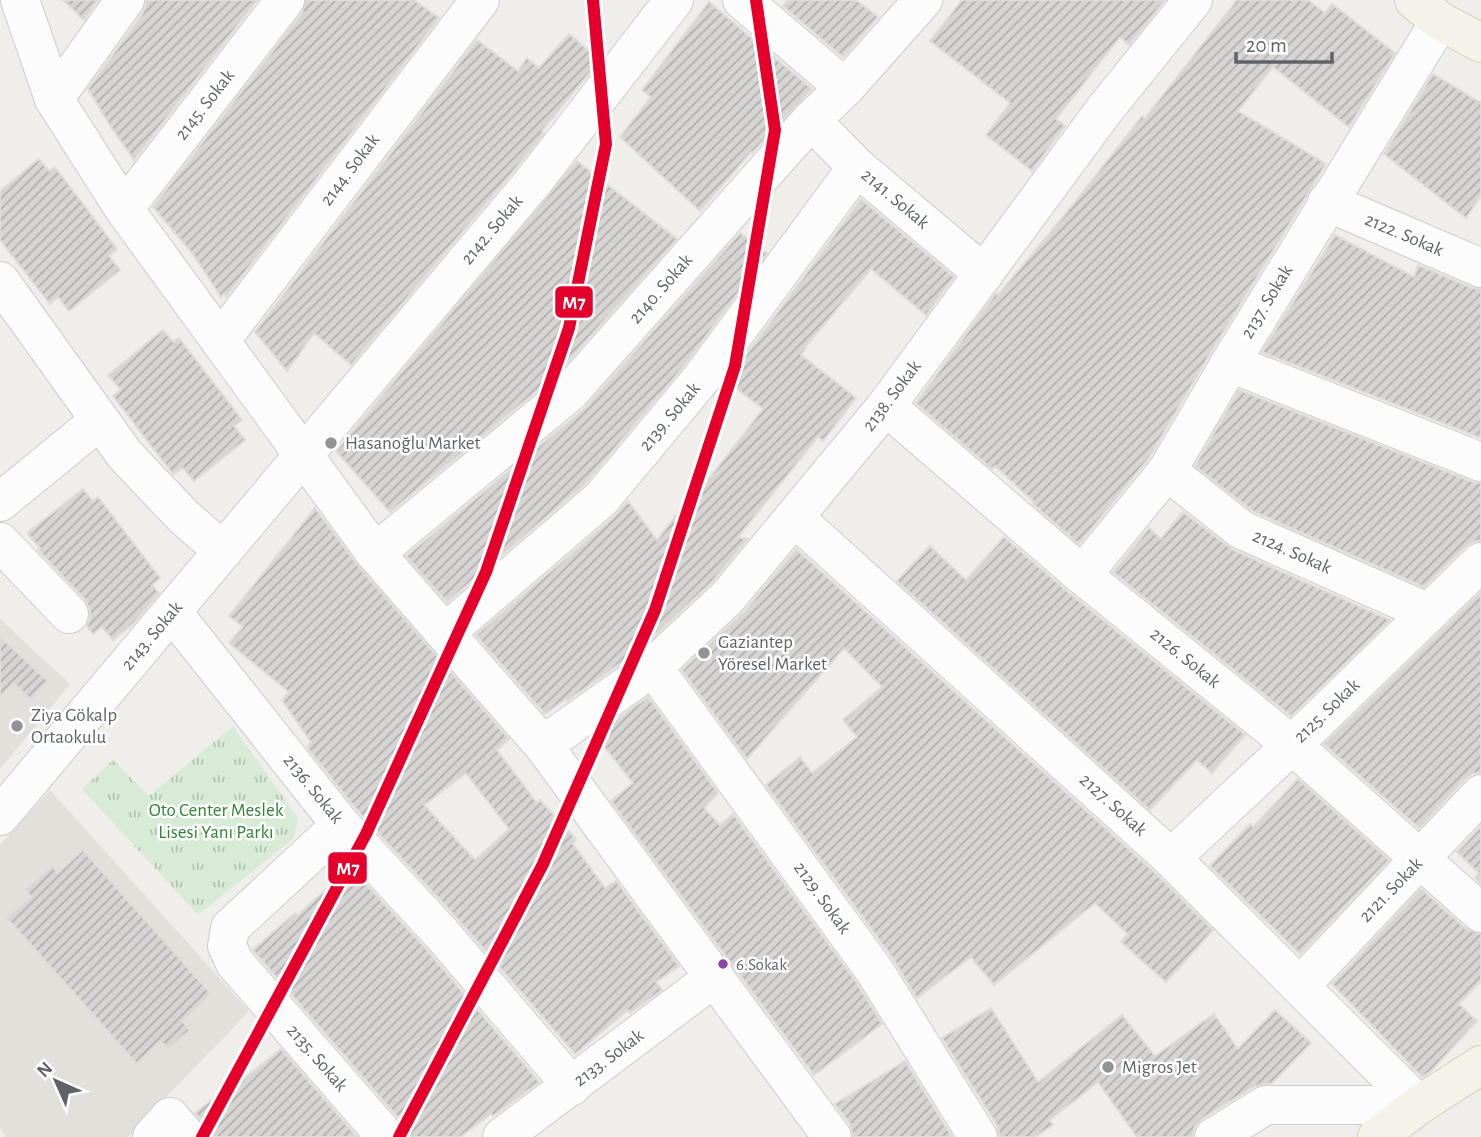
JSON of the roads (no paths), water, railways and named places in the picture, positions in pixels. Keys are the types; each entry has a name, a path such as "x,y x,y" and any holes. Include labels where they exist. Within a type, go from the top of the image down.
{"main road":[{"path":"1427,10 1479,37"},
{"path":"1377,1137 1419,1105 1481,1065"}],"street":[{"path":"20,0 54,99 124,209 375,553 543,745 715,977 824,1134"},
{"path":"54,99 125,0"},
{"name":"2145. Sokak","path":"124,209 285,0"},
{"name":"2144. Sokak","path":"220,341 480,0"},
{"name":"2142. Sokak","path":"302,454 533,182 674,0"},
{"path":"742,0 845,88"},
{"name":"2140. Sokak","path":"375,553 570,392 811,120 845,88 923,0"},
{"name":"2138. Sokak","path":"543,745 653,667 727,598 886,406 1105,110 1193,0"},
{"name":"2137. Sokak","path":"1082,575 1167,471 1327,202 1427,10"},
{"name":"2141. Sokak","path":"811,120 857,167 984,274"},
{"name":"2139. Sokak","path":"445,633 601,499 701,379 857,167"},
{"name":"2122. Sokak","path":"1327,202 1481,268"},
{"path":"0,281 125,455 154,487 223,551"},
{"path":"1230,363 1481,462"},
{"name":"2126. Sokak","path":"886,406 1082,575 1292,745 1481,913"},
{"path":"0,502 99,421"},
{"name":"2143. Sokak","path":"0,816 173,612 302,454"},
{"name":"2124. Sokak","path":"1167,471 1242,530 1429,613"},
{"name":"2127. Sokak","path":"795,518 1171,858 1419,1105"},
{"path":"0,542 69,614"},
{"name":"2125. Sokak","path":"1171,858 1481,562"},
{"name":"2136. Sokak","path":"173,612 341,825 442,933 572,1086"},
{"name":"2129. Sokak","path":"653,667 874,970 978,1137"},
{"name":"2121. Sokak","path":"1300,986 1481,794"},
{"name":"2135. Sokak","path":"341,825 230,928 227,946 235,963 386,1137"},
{"name":"2133. Sokak","path":"502,1137 715,977"},
{"path":"1214,1137 1266,1105 1419,1105"},
{"path":"152,1137 170,1117 187,1137"}],"place":[{"name":"Hasanoğlu Market","path":"331,443"},
{"name":"Gaziantep Yöresel Market","path":"704,653"},
{"name":"Ziya Gökalp Ortaokulu","path":"17,726"},
{"name":"6.Sokak","path":"723,964"},
{"name":"Migros Jet","path":"1108,1067"}],"park label":[{"name":"Oto Center Meslek Lisesi Yanı Parkı","path":"216,821"}]}
